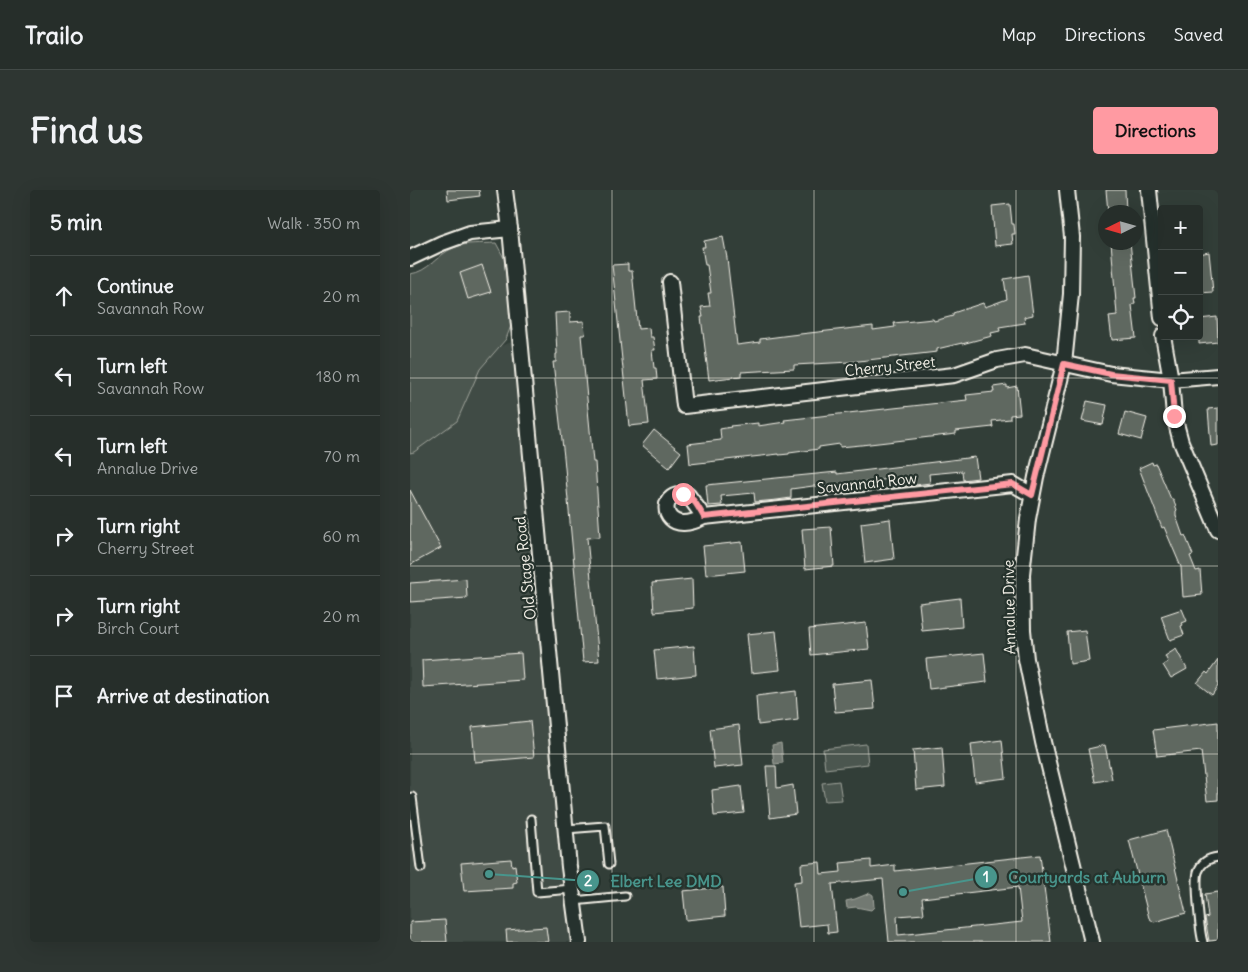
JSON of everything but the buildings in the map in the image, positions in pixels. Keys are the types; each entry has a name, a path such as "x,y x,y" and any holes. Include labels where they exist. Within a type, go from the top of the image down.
{"street":[{"name":"Old Stage Road","path":"505,190 572,895 580,942"},
{"name":"Annalue Drive","path":"1068,190 1072,237 1071,294 1064,364 1032,495 1028,519 1022,574 1023,630 1026,659 1043,742 1090,939"},
{"path":"1149,190 1160,295"},
{"path":"410,258 442,243 470,233 510,229"},
{"name":"Cherry Street","path":"670,282 684,406 954,375 997,360 1025,355 1111,374 1171,380 1218,376"},
{"path":"1164,340 1171,380 1174,416 1181,442 1218,530"},
{"name":"Savannah Row","path":"704,517 1013,484 1032,495"}],"lane":[{"path":"412,797 421,868"},
{"path":"531,818 537,892 625,896"},
{"path":"566,830 605,826 609,864"},
{"path":"1203,942 1196,877 1202,864 1218,857"}],"shaded area":[{"path":"496,243 504,258 512,323 506,339 480,369 457,421 410,453 410,274 422,270 447,251 458,246"},
{"path":"512,342 574,942 410,942 410,378"},
{"path":"781,743 783,763 774,764 772,745"},
{"path":"866,744 868,764 825,769 823,749"},
{"path":"839,781 842,800 825,801 822,783"},
{"path":"870,893 873,895 874,907 871,910 856,907 847,908 846,901"}],"place":[{"name":"Elbert Lee DMD","path":"489,874"},
{"name":"Courtyards at Auburn","path":"903,892"}],"route":[{"path":"683,494 693,499 704,517 1013,484 1032,495 1064,364 1111,374 1171,380 1174,416"}]}
